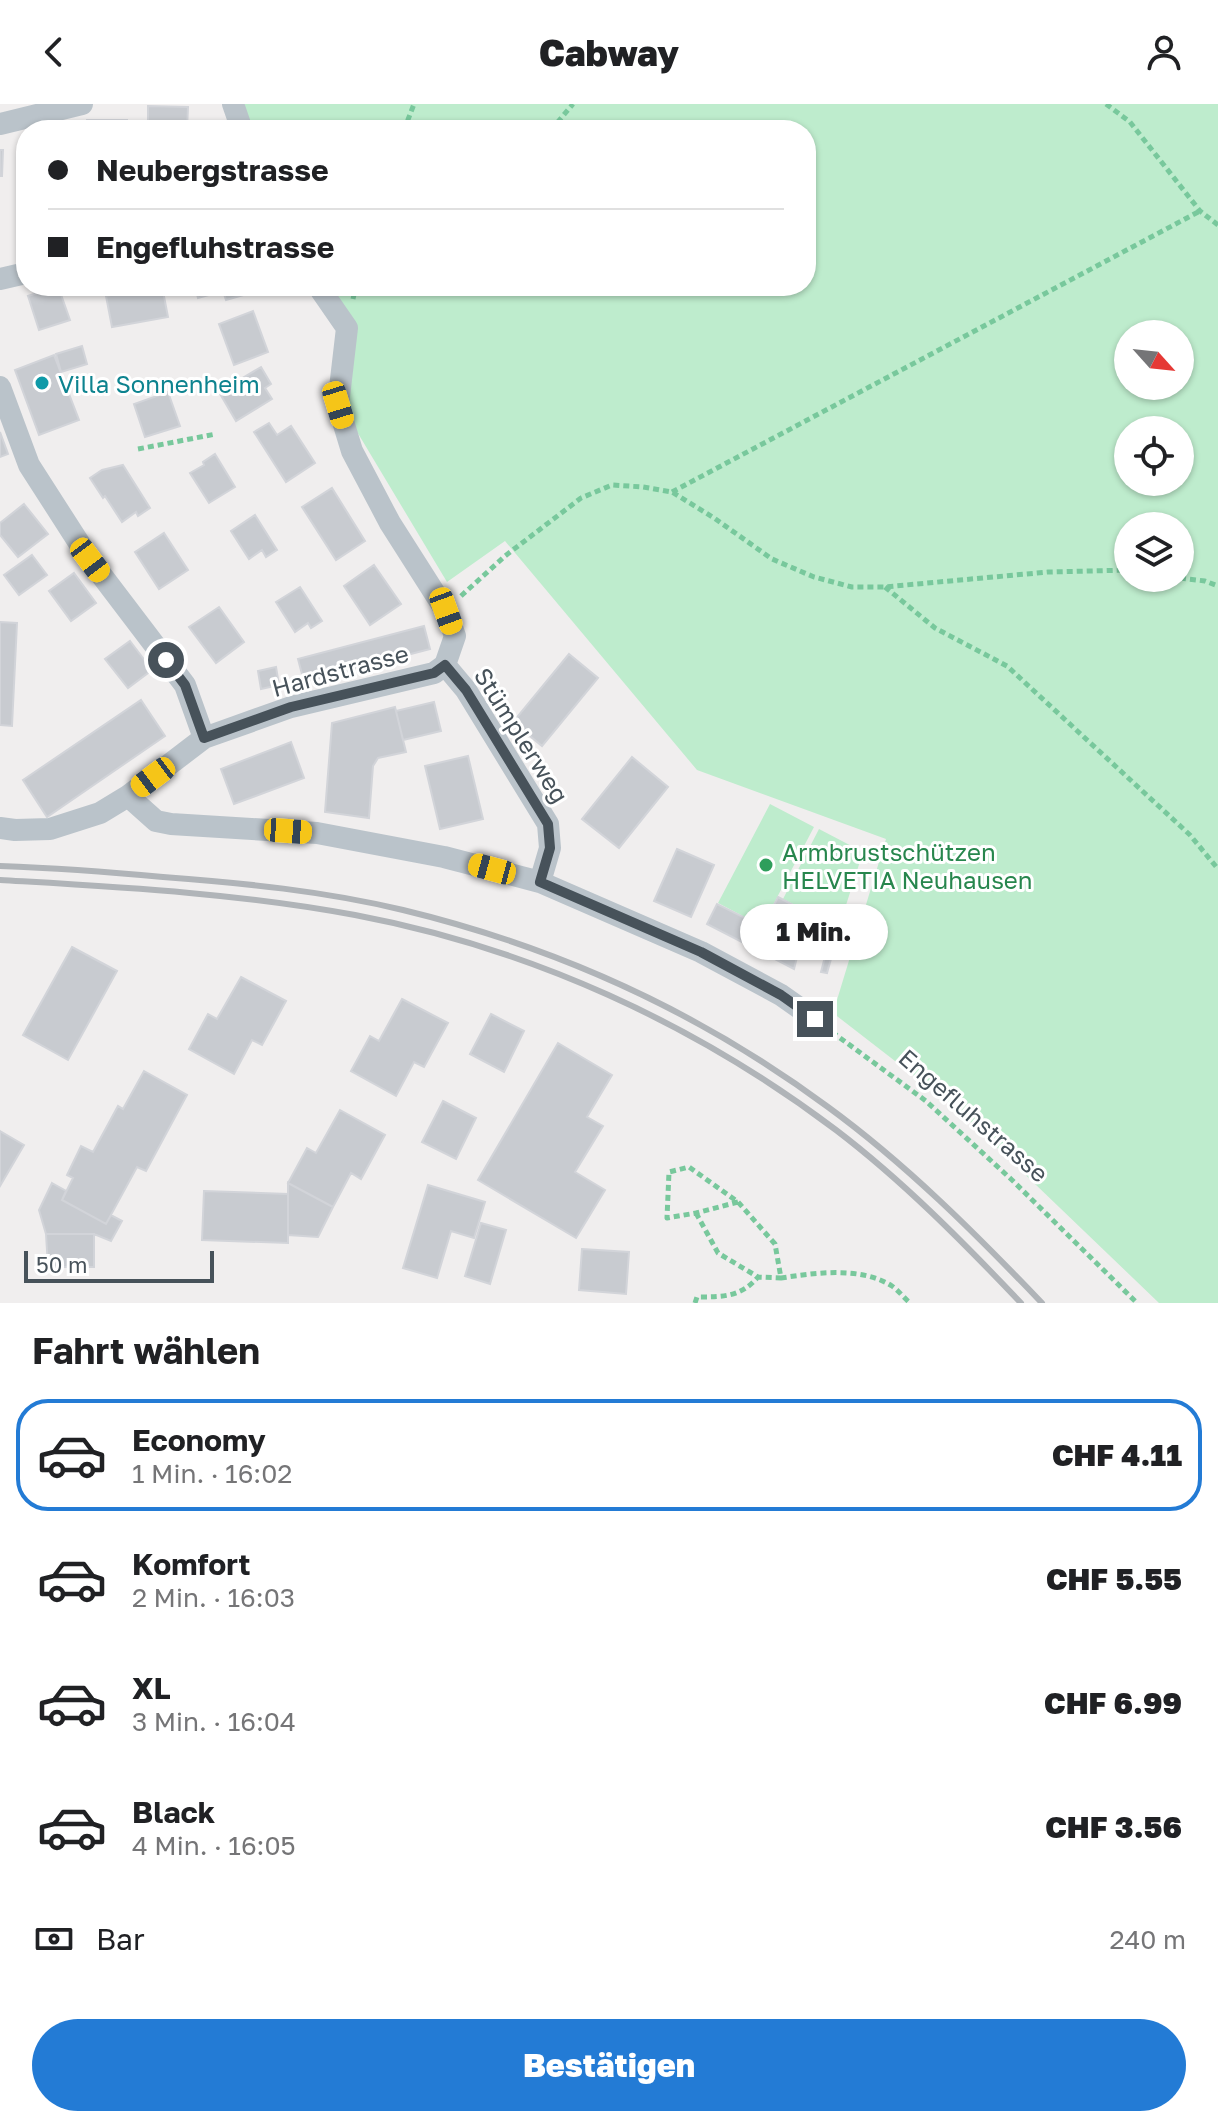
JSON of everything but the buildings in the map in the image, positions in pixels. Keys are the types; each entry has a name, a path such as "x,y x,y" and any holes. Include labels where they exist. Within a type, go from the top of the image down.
{"street":[{"path":"16,120 82,104"},
{"name":"Hardstrasse","path":"0,828 50,829 100,813 128,796 204,738 291,707 434,673 445,665 455,636 446,611 390,523 352,451 338,405 347,328 325,296"},
{"path":"0,387 29,465 90,560 185,685 204,738"},
{"name":"Stümplerweg","path":"445,665 466,690 548,824 550,848 540,882"},
{"path":"128,796 156,821 317,833 444,857 540,882 701,952 781,995 815,1019"}],"path":[{"path":"559,120 573,104"},
{"path":"1106,104 1130,122 1200,211 1218,225"},
{"path":"672,492 1200,211"},
{"path":"138,449 216,434"},
{"path":"446,611 505,556 581,498 612,485 672,492 772,559 814,577 852,587 884,587 1048,572 1114,570"},
{"path":"1194,580 1218,586"},
{"path":"884,587 935,628 1007,666 1190,835 1218,869"},
{"name":"Engefluhstrasse","path":"815,1019 926,1101 1012,1180 1137,1303"},
{"path":"738,1202 667,1218 669,1172 689,1167 738,1202 775,1244 781,1278"},
{"path":"696,1213 718,1253 758,1277 781,1278 823,1272 862,1275 891,1285 910,1303"},
{"path":"695,1303 697,1297 722,1297 747,1290 758,1277"}],"green space":[{"path":"243,104 1218,104 1218,1303 1159,1303 957,1109 833,1013 886,839 697,770 505,541 447,582 347,415 337,307 330,296 816,296 816,120 249,120"},
{"name":"Armbrustschützen HELVETIA Neuhausen","path":"770,804 814,827 762,926 718,903"},
{"path":"819,829 863,852 839,927 783,899"}],"railway":[{"path":"0,866 223,882 343,898 460,925 571,964 678,1013 780,1073 828,1107 939,1200 1042,1303"},
{"path":"0,880 178,892 311,907 420,929 547,969 668,1024 782,1091 836,1130 909,1191 1021,1303"}],"place":[{"name":"Villa Sonnenheim","path":"42,383"},
{"name":"Armbrustschützen HELVETIA Neuhausen","path":"766,865"}],"route":[{"path":"166,660 185,685 204,738 291,707 434,673 445,665 466,690 548,824 550,848 540,882 701,952 781,995 815,1019"}]}
